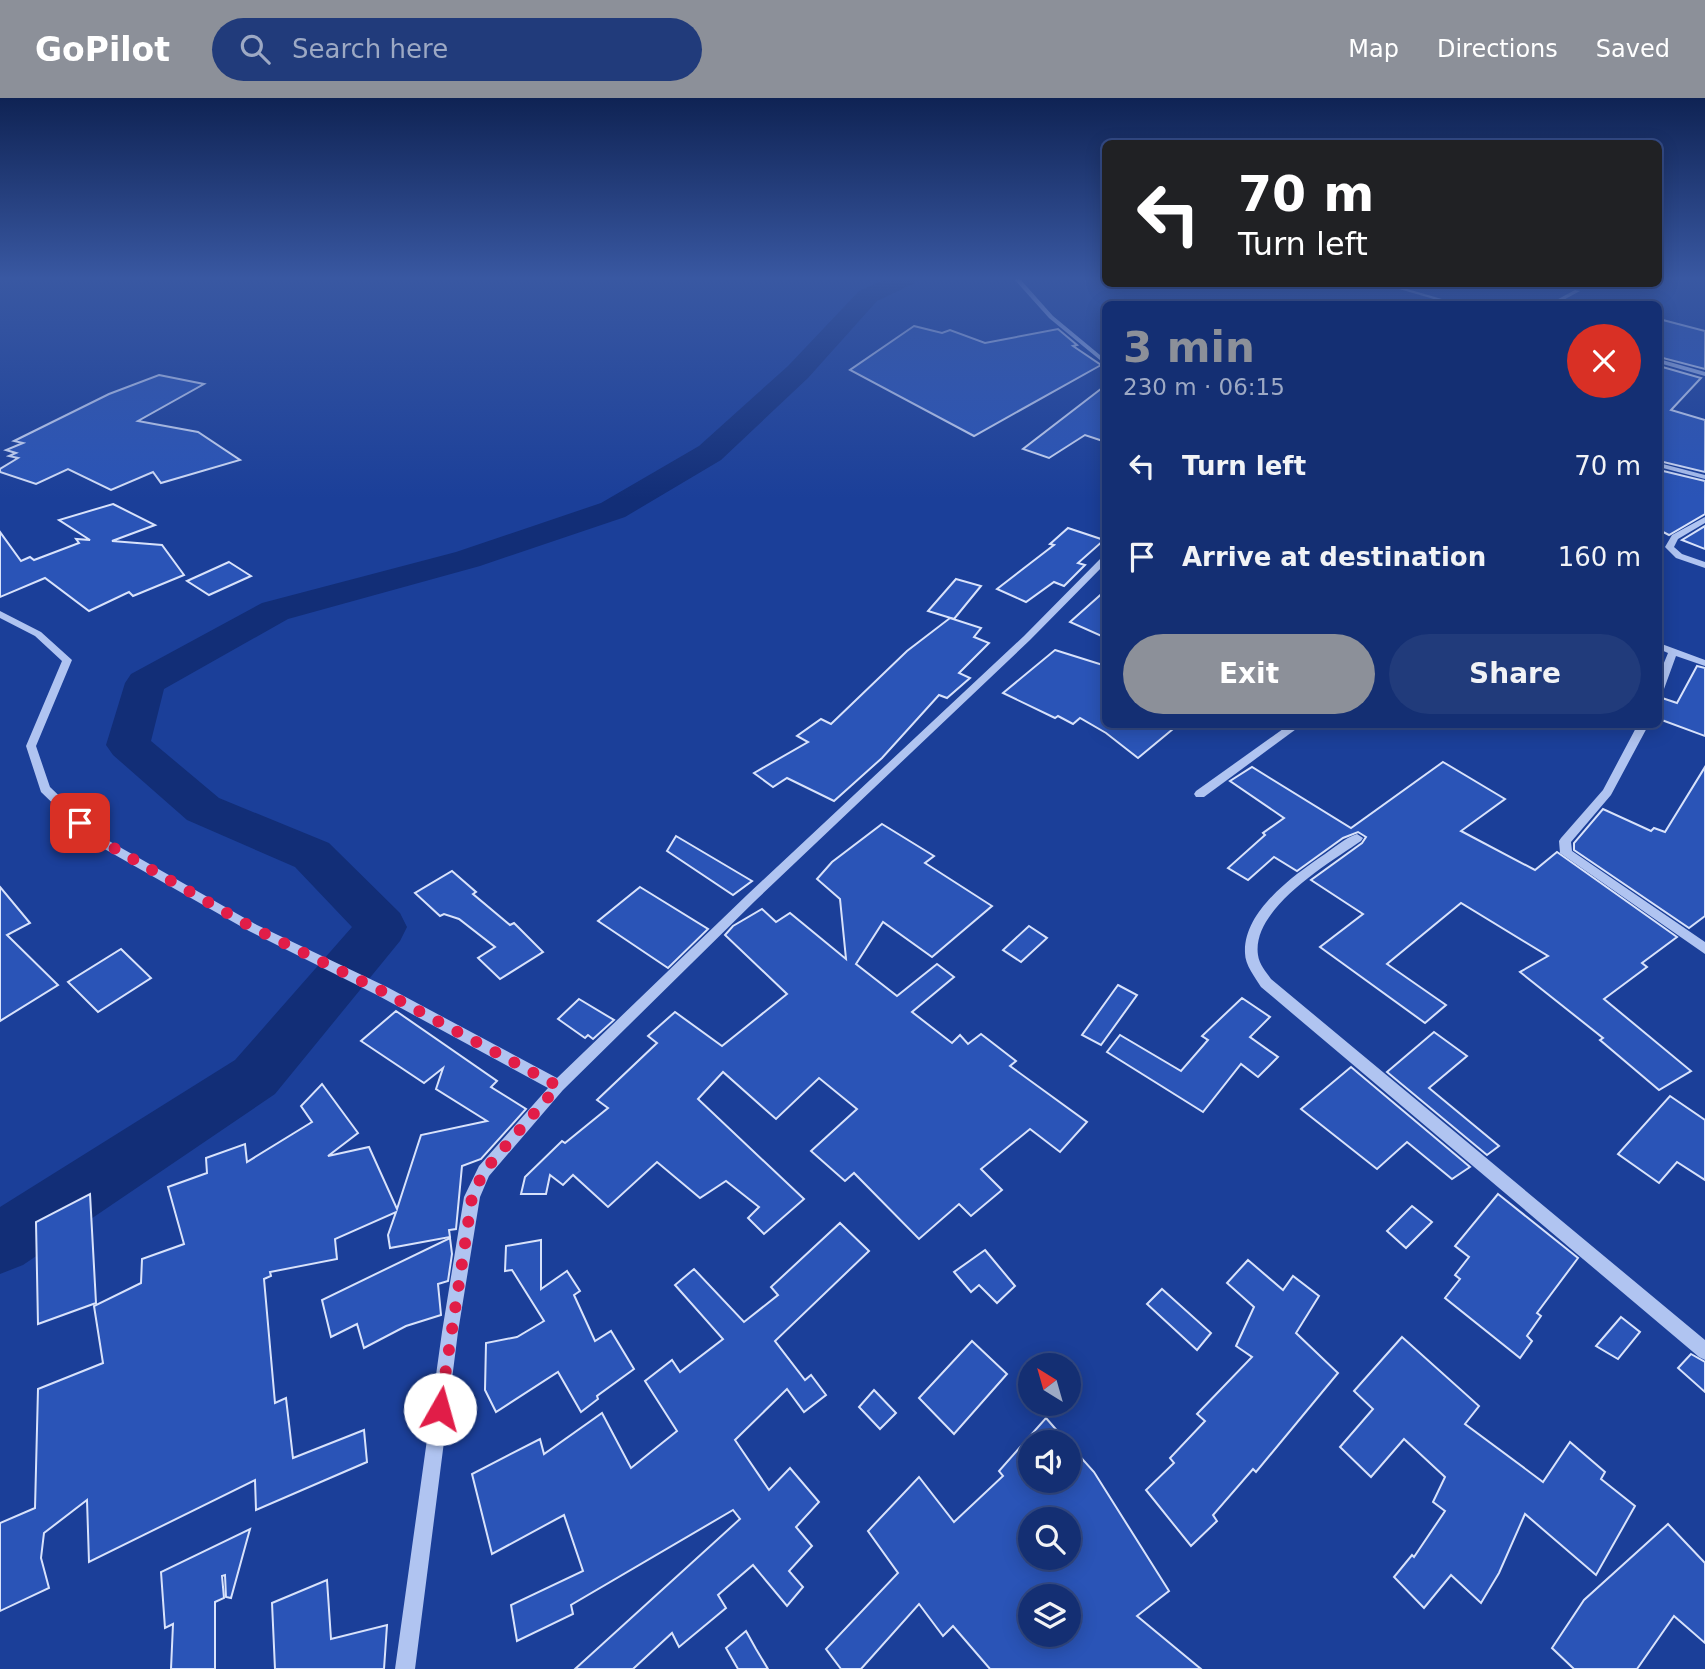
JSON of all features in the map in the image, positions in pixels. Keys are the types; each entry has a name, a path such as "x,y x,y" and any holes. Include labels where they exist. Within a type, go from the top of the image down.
{"street":[{"path":"1662,362 1705,374"},
{"path":"1662,466 1705,477"},
{"path":"1705,520 1675,537 1669,547 1679,556 1705,565"},
{"path":"405,1669 450,1332 472,1197 484,1171 558,1086 751,898 1027,638 1102,562"},
{"path":"0,614 38,634 67,660 31,746 45,789 98,839 253,928 382,991 558,1086"},
{"path":"1662,647 1705,663"},
{"path":"1662,681 1673,651"},
{"path":"1200,794 1292,728"},
{"path":"1642,728 1607,792 1565,841 1566,853 1705,949"},
{"path":"1357,838 1286,887 1251,935 1251,956 1266,983 1705,1351"}],"building":[{"path":"876,352 1082,352 1101,365 974,436 850,370"},
{"path":"1662,352 1705,352 1705,369 1662,358"},
{"path":"1662,367 1701,378 1671,410 1705,420 1705,472 1662,462"},
{"path":"159,375 204,384 138,421 198,432 240,460 161,483 153,472 111,490 68,469 36,484 0,472 0,469 18,458 9,456 16,453 6,450 23,443 14,441 109,394"},
{"path":"1102,388 1102,441 1085,435 1049,458 1023,449"},
{"path":"1662,471 1705,481 1705,514 1669,535 1662,532"},
{"path":"113,504 155,525 112,541 162,545 184,575 133,596 129,592 89,611 45,578 0,597 0,532 21,561 30,557 34,560 79,543 76,539 90,540 59,520"},
{"path":"1705,526 1705,549 1682,540"},
{"path":"1068,528 1102,539 1078,563 1085,565 1064,586 1054,582 1026,602 997,589 1054,545 1050,544"},
{"path":"229,562 251,576 209,595 187,581"},
{"path":"956,579 981,586 954,619 928,611"},
{"path":"1102,594 1102,636 1070,622"},
{"path":"950,618 981,628 974,637 989,643 959,673 970,678 947,698 939,695 882,758 834,801 787,778 773,787 754,773 808,742 797,736 821,719 831,724 907,651"},
{"path":"1055,650 1102,665 1102,728 1174,728 1138,758 1106,733 1080,718 1073,724 1003,693"},
{"path":"1697,666 1705,668 1705,736 1662,720 1662,698 1677,703"},
{"path":"1443,762 1505,799 1461,831 1535,870 1557,852 1677,937 1642,963 1647,967 1604,999 1691,1071 1659,1090 1600,1040 1603,1038 1520,972 1548,956 1461,903 1387,964 1446,1005 1425,1023 1320,947 1363,914 1311,880 1362,843 1366,837 1358,832 1343,838 1297,871 1274,857 1248,880 1228,868 1265,835 1263,833 1284,818 1230,781 1252,767 1351,828"},
{"path":"1705,767 1705,916 1689,928 1574,850 1574,843 1603,809 1651,831 1654,828 1665,832"},
{"path":"882,824 934,856 925,863 992,906 932,957 883,922 856,964 897,996 937,964 954,977 912,1012 952,1043 960,1035 968,1044 981,1034 1016,1061 1010,1066 1087,1122 1060,1152 1030,1129 981,1169 1002,1190 971,1216 959,1204 919,1239 854,1173 845,1181 811,1151 857,1109 819,1078 776,1119 723,1072 698,1099 804,1199 764,1234 748,1218 759,1207 726,1181 700,1198 657,1162 608,1207 573,1175 563,1185 550,1175 546,1194 521,1194 525,1177 562,1141 565,1143 608,1108 597,1100 657,1043 648,1036 675,1012 722,1046 787,994 725,935 733,926 762,909 776,922 790,913 846,959 840,899 817,879 832,862"},
{"path":"676,836 752,881 733,895 667,851"},
{"path":"452,871 476,892 473,894 510,925 514,923 543,952 500,979 478,958 495,947 459,919 444,914 440,916 415,893"},
{"path":"0,887 30,923 7,935 58,985 0,1021"},
{"path":"640,887 708,929 668,968 598,921"},
{"path":"1029,926 1047,938 1021,962 1003,950"},
{"path":"121,949 151,978 98,1012 68,982"},
{"path":"1118,985 1137,995 1101,1045 1082,1035"},
{"path":"1242,998 1270,1017 1250,1037 1278,1057 1258,1077 1241,1064 1203,1112 1107,1052 1120,1035 1181,1071 1208,1040 1202,1036"},
{"path":"579,999 614,1020 593,1039 588,1035 585,1038 558,1019"},
{"path":"396,1011 497,1081 491,1087 526,1109 481,1159 462,1166 456,1229 449,1230 450,1237 390,1248 388,1235 396,1212 335,1239 337,1259 270,1272 271,1276 264,1279 275,1403 286,1398 293,1458 364,1430 367,1462 256,1510 255,1480 89,1562 87,1500 44,1533 41,1558 49,1588 0,1611 0,1523 35,1508 38,1389 103,1363 94,1306 141,1283 142,1259 184,1244 168,1187 207,1173 206,1158 245,1144 247,1162 312,1122 301,1106 322,1084 358,1133 328,1156 369,1147 397,1209 421,1135 487,1121 436,1089 443,1068 424,1083 361,1041"},
{"path":"1434,1032 1467,1056 1429,1088 1499,1146 1487,1155 1387,1072"},
{"path":"1351,1067 1470,1167 1452,1179 1407,1142 1377,1169 1301,1109"},
{"path":"1670,1096 1705,1120 1705,1180 1677,1162 1659,1183 1618,1154"},
{"path":"90,1194 96,1303 38,1324 36,1222"},
{"path":"1498,1194 1578,1258 1537,1313 1541,1316 1527,1336 1532,1341 1520,1358 1445,1298 1460,1279 1455,1275 1469,1257 1455,1246"},
{"path":"1412,1206 1432,1222 1406,1248 1387,1231"},
{"path":"840,1223 869,1251 775,1341 805,1380 811,1375 826,1395 804,1412 787,1389 735,1440 769,1490 790,1468 819,1502 796,1527 812,1546 789,1571 803,1587 787,1606 753,1565 718,1595 726,1608 679,1647 672,1633 633,1669 575,1669 740,1519 733,1510 571,1605 573,1614 517,1641 511,1605 583,1571 564,1515 492,1554 472,1474 540,1439 544,1454 602,1413 631,1468 677,1431 645,1381 672,1360 680,1372 723,1339 675,1285 694,1269 744,1322 778,1295 771,1287"},
{"path":"450,1238 452,1254 448,1281 438,1284 441,1315 406,1326 364,1348 357,1324 331,1337 322,1300"},
{"path":"541,1240 541,1289 567,1271 580,1291 574,1295 595,1341 611,1331 634,1369 597,1396 598,1399 581,1412 558,1372 496,1412 485,1390 486,1343 517,1337 544,1321 512,1270 505,1271 506,1246"},
{"path":"985,1250 1015,1286 997,1303 979,1285 971,1292 954,1272"},
{"path":"1248,1260 1283,1290 1293,1276 1319,1296 1296,1333 1338,1373 1256,1472 1253,1469 1213,1515 1217,1521 1191,1546 1146,1490 1174,1463 1170,1458 1205,1421 1197,1414 1252,1357 1236,1346 1254,1307 1227,1283"},
{"path":"1162,1289 1211,1333 1197,1350 1147,1304"},
{"path":"1621,1317 1640,1332 1618,1359 1596,1346"},
{"path":"1402,1337 1479,1406 1465,1424 1543,1482 1570,1442 1605,1472 1601,1479 1635,1506 1596,1575 1525,1514 1499,1573 1481,1603 1451,1575 1424,1608 1394,1577 1412,1555 1414,1557 1445,1511 1433,1502 1445,1477 1404,1439 1371,1477 1340,1447 1373,1409 1354,1391"},
{"path":"972,1341 1007,1374 954,1434 919,1398"},
{"path":"1691,1354 1705,1362 1705,1392 1678,1368"},
{"path":"874,1390 896,1413 880,1429 859,1407"},
{"path":"1046,1418 1056,1430 1035,1430"},
{"path":"1018,1450 1018,1493 1081,1493 1081,1457 1094,1472 1169,1591 1137,1616 1201,1669 990,1669 953,1626 943,1636 919,1604 861,1669 841,1669 826,1649 898,1573 868,1531 919,1477 954,1522 1003,1476 999,1471"},
{"path":"1668,1524 1705,1563 1705,1643 1674,1616 1637,1669 1574,1669 1552,1648 1584,1600"},
{"path":"250,1529 231,1598 226,1597 225,1575 222,1576 224,1598 215,1602 215,1669 171,1669 173,1624 165,1628 161,1572"},
{"path":"327,1580 331,1639 387,1625 384,1669 275,1669 272,1603"},
{"path":"746,1631 768,1669 738,1669 726,1648"}],"waterway":[{"path":"0,1243 255,1077 382,927 312,855 203,809 128,745 145,683 275,611 468,559 613,510 710,453 816,352"}],"route":[{"path":"80,823 98,839 253,928 382,991 558,1086 484,1171 472,1197 440,1409"}]}
